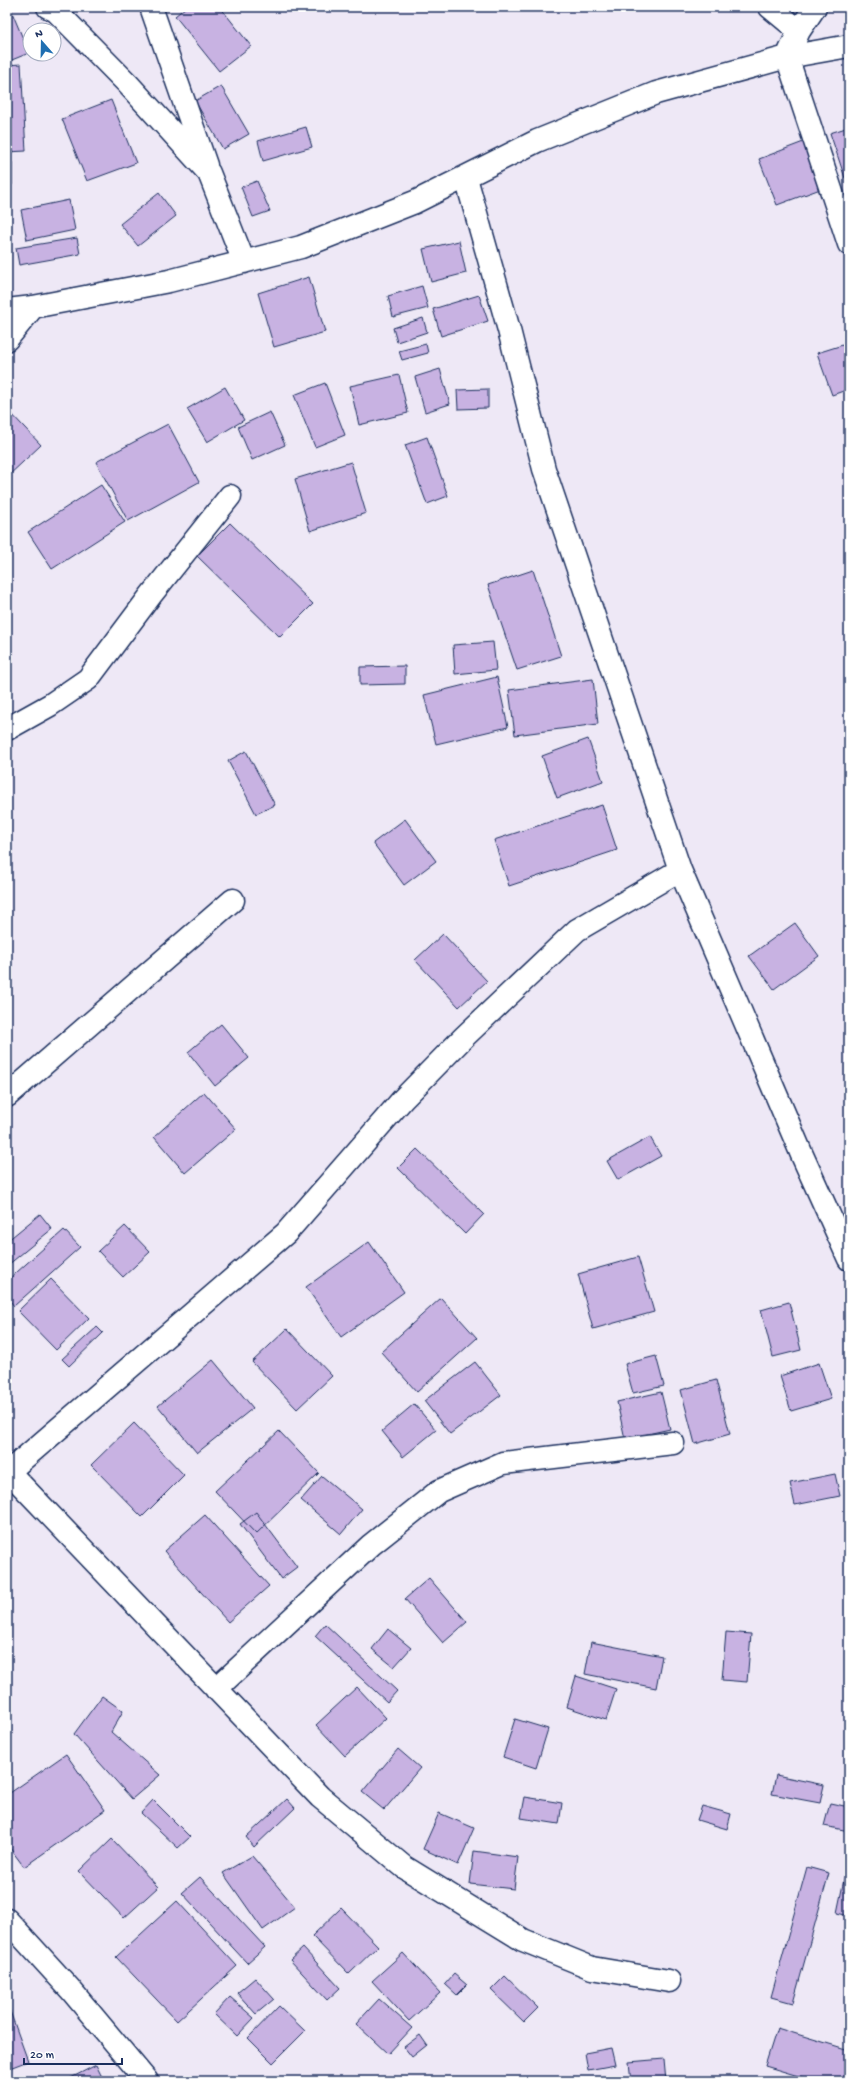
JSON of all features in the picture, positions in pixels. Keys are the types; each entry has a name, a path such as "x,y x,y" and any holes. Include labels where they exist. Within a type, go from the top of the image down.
{"street":[{"path":"48,7 56,11 128,83 209,174"},
{"path":"150,7 209,174 244,262"},
{"path":"770,7 799,31"},
{"path":"816,7 799,31 787,57 849,244"},
{"path":"7,310 33,307 169,281 301,247 415,202 466,178 537,141 656,93 787,57 849,46"},
{"path":"466,178 509,330 544,469 680,870 802,1155 849,1259"},
{"path":"7,339 33,307"},
{"path":"7,729 50,705 88,680 151,595 230,496"},
{"path":"669,1981 592,1968 523,1940 404,1867 320,1797 7,1472 286,1233 403,1100 464,1037 577,930 680,870"},
{"path":"7,1096 234,900"},
{"path":"216,1689 372,1545 439,1491 503,1463 673,1443"},
{"path":"7,1920 70,1989 147,2081"}],"building":[{"path":"186,7 220,7 251,46 219,71 175,16"},
{"path":"11,10 22,36 22,56 7,62 7,12"},
{"path":"21,64 26,151 7,152 7,65"},
{"path":"221,86 249,134 223,149 195,101"},
{"path":"111,100 136,163 87,181 62,119"},
{"path":"306,127 312,147 263,161 258,141"},
{"path":"849,127 849,177 845,178 830,133"},
{"path":"806,141 823,188 777,205 759,159"},
{"path":"7,162 12,162 12,185 7,185"},
{"path":"257,181 270,211 253,217 241,187"},
{"path":"159,193 176,216 138,246 120,224"},
{"path":"69,200 75,230 27,240 21,210"},
{"path":"77,238 80,254 19,265 16,248"},
{"path":"459,241 466,273 431,282 423,249"},
{"path":"309,277 325,332 274,347 258,293"},
{"path":"422,286 428,308 393,317 388,296"},
{"path":"479,295 488,321 441,336 433,309"},
{"path":"423,318 427,332 397,342 393,328"},
{"path":"849,343 849,389 832,395 817,353"},
{"path":"426,344 428,353 402,360 399,351"},
{"path":"440,369 450,404 425,412 415,377"},
{"path":"399,375 408,413 359,425 350,386"},
{"path":"325,383 345,435 315,447 294,395"},
{"path":"225,387 244,420 207,442 187,409"},
{"path":"488,389 488,408 458,409 457,390"},
{"path":"7,409 41,445 7,477"},
{"path":"270,412 285,445 252,460 238,427"},
{"path":"168,424 199,482 128,521 96,462"},
{"path":"427,437 448,496 427,504 405,445"},
{"path":"351,462 366,513 310,531 295,479"},
{"path":"101,485 125,522 52,569 28,532"},
{"path":"230,523 313,604 280,637 197,556"},
{"path":"533,570 561,656 517,670 488,585"},
{"path":"7,594 12,599 7,604"},
{"path":"493,642 496,670 455,674 453,645"},
{"path":"405,666 405,684 360,685 360,667"},
{"path":"497,677 508,727 436,744 424,695"},
{"path":"593,679 598,724 515,735 509,690"},
{"path":"588,739 603,781 557,798 542,756"},
{"path":"246,751 275,805 256,814 228,761"},
{"path":"602,805 617,850 509,886 494,840"},
{"path":"405,819 436,861 404,885 373,843"},
{"path":"795,923 819,956 774,989 749,956"},
{"path":"443,934 487,981 459,1007 415,960"},
{"path":"221,1024 249,1058 215,1086 188,1052"},
{"path":"204,1092 236,1129 185,1173 154,1137"},
{"path":"650,1137 661,1156 618,1180 607,1161"},
{"path":"417,1149 484,1214 465,1234 398,1168"},
{"path":"40,1214 52,1229 8,1265 7,1241"},
{"path":"125,1226 150,1252 123,1277 98,1251"},
{"path":"64,1230 80,1247 14,1306 7,1297 7,1281"},
{"path":"369,1242 404,1292 341,1337 306,1287"},
{"path":"638,1257 654,1312 593,1329 578,1274"},
{"path":"51,1279 89,1318 56,1350 18,1311"},
{"path":"441,1298 477,1338 417,1392 381,1352"},
{"path":"789,1302 801,1350 773,1357 761,1310"},
{"path":"97,1327 103,1333 69,1366 62,1359"},
{"path":"287,1329 332,1376 297,1409 252,1362"},
{"path":"656,1356 664,1386 633,1393 625,1364"},
{"path":"213,1360 253,1408 197,1453 158,1406"},
{"path":"475,1362 501,1395 450,1434 424,1401"},
{"path":"819,1363 831,1399 791,1411 780,1376"},
{"path":"716,1380 730,1434 695,1444 681,1390"},
{"path":"661,1392 670,1429 625,1439 617,1402"},
{"path":"414,1404 436,1430 403,1457 382,1431"},
{"path":"134,1423 184,1475 142,1517 91,1465"},
{"path":"279,1431 319,1473 256,1534 215,1491"},
{"path":"835,1474 840,1496 795,1505 790,1483"},
{"path":"322,1476 362,1509 341,1534 301,1500"},
{"path":"256,1512 297,1567 281,1579 240,1524"},
{"path":"205,1515 269,1586 228,1622 164,1551"},
{"path":"429,1578 467,1622 443,1643 405,1599"},
{"path":"325,1624 397,1691 387,1702 315,1636"},
{"path":"388,1629 411,1648 394,1667 372,1649"},
{"path":"726,1632 751,1634 747,1682 722,1680"},
{"path":"591,1642 662,1656 656,1688 585,1674"},
{"path":"576,1676 616,1689 606,1720 567,1707"},
{"path":"357,1687 386,1718 345,1756 316,1725"},
{"path":"102,1696 123,1711 111,1732 160,1775 132,1799 74,1734"},
{"path":"515,1719 548,1729 536,1768 503,1757"},
{"path":"398,1749 420,1768 384,1810 362,1792"},
{"path":"66,1754 105,1810 24,1867 7,1844 7,1795"},
{"path":"776,1775 824,1785 820,1803 772,1794"},
{"path":"525,1797 562,1803 559,1824 521,1818"},
{"path":"287,1799 295,1808 254,1847 246,1837"},
{"path":"153,1800 190,1837 178,1848 141,1813"},
{"path":"830,1803 849,1807 849,1831 824,1826"},
{"path":"702,1806 731,1814 727,1829 697,1820"},
{"path":"439,1813 474,1828 458,1865 423,1849"},
{"path":"112,1839 158,1887 124,1918 79,1871"},
{"path":"474,1851 518,1857 514,1889 470,1884"},
{"path":"849,1855 849,1916 837,1913"},
{"path":"252,1856 295,1907 263,1930 223,1873"},
{"path":"807,1867 829,1873 793,2003 771,1997"},
{"path":"200,1877 265,1947 247,1963 182,1893"},
{"path":"177,1901 237,1966 177,2021 116,1957"},
{"path":"341,1908 378,1946 349,1974 312,1936"},
{"path":"303,1948 340,1988 327,2000 290,1960"},
{"path":"403,1953 440,1993 409,2021 372,1981"},
{"path":"454,1974 467,1985 457,1995 445,1984"},
{"path":"505,1976 538,2008 524,2022 491,1990"},
{"path":"255,1978 274,1999 256,2014 237,1993"},
{"path":"230,1997 254,2018 237,2036 214,2014"},
{"path":"379,1999 412,2028 388,2054 356,2024"},
{"path":"7,2003 28,2061 7,2069"},
{"path":"279,2006 305,2031 273,2063 248,2038"},
{"path":"777,2028 849,2050 849,2081 815,2081 765,2066"},
{"path":"420,2035 427,2045 412,2057 404,2047"},
{"path":"611,2048 615,2065 588,2070 585,2053"},
{"path":"664,2059 666,2081 631,2081 629,2062"},
{"path":"96,2065 104,2081 65,2081"}]}
